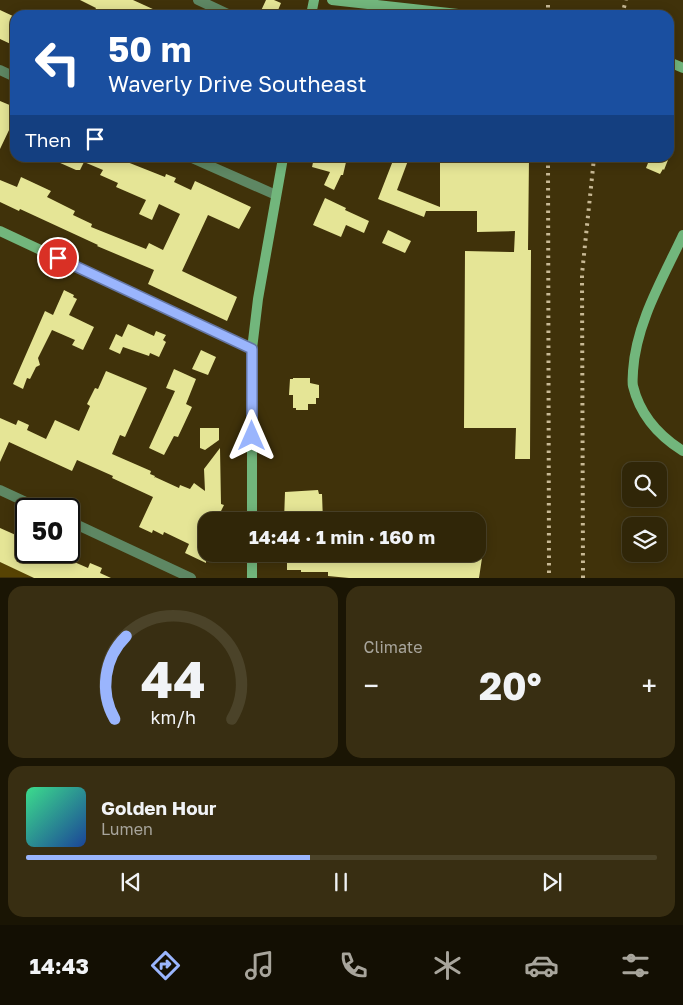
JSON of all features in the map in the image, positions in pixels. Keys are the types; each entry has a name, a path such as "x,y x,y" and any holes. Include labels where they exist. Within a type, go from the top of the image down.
{"street":[{"path":"198,0 219,10"},
{"path":"332,0 422,10"},
{"path":"201,162 276,195"},
{"path":"252,512 252,349 282,162"},
{"path":"0,232 252,349"},
{"path":"683,235 642,325 634,364 633,386 647,420 669,442 683,452"},
{"path":"0,490 17,498"},
{"path":"80,526 191,578"},
{"path":"252,562 252,578"}],"shaded area":[{"path":"0,562 35,577 0,577"}],"building":[{"path":"80,0 133,0 155,10 95,10 96,8"},
{"path":"266,0 274,0 281,3 278,10 261,10"},
{"path":"0,10 10,15 10,44 0,39"},
{"path":"0,101 10,105 10,128 0,149"},
{"path":"58,162 84,162 80,170"},
{"path":"84,162 127,162 165,177 166,174 176,178 174,182 191,190 195,181 251,207 239,229 208,215 182,271 237,297 227,321 148,284 154,270 97,246 20,209 19,211 0,202 0,180 17,187 21,177 51,191 47,197 75,211 73,215 92,224 91,227 146,249 149,243 163,250 180,214 159,204 152,220 139,214 146,200 116,187 118,183 100,175 103,170"},
{"path":"313,162 346,162 343,175 341,175 334,190 324,185 330,172 312,167"},
{"path":"392,162 408,162 397,190 440,207 440,162 529,162 528,250 531,250 530,459 515,459 516,428 464,428 465,251 514,252 515,231 477,232 477,211 426,211 424,217 378,199"},
{"path":"648,162 667,162 660,174 646,168"},
{"path":"325,198 369,221 364,233 346,225 341,237 313,225"},
{"path":"388,230 411,241 405,253 382,243"},
{"path":"64,290 74,295 73,297 77,299 69,315 94,327 83,350 72,345 75,340 52,330 38,358 40,365 36,367 30,379 27,378 23,389 13,384 45,311 53,315"},
{"path":"128,324 154,336 156,331 166,335 163,340 166,342 159,357 150,353 149,356 123,347 120,354 109,349 116,334 122,337"},
{"path":"201,350 216,357 208,375 192,369"},
{"path":"174,369 196,379 186,404 192,407 178,437 174,436 164,455 149,448 175,391 166,388"},
{"path":"106,371 147,388 125,437 120,435 112,454 151,471 150,474 155,476 154,478 179,488 180,485 190,489 194,483 205,491 204,469 220,448 221,504 224,505 220,512 198,512 198,559 185,553 189,544 164,532 163,535 153,530 152,533 139,527 153,497 112,478 113,476 77,460 72,471 9,442 0,462 0,418 16,425 18,420 29,425 27,430 46,439 55,420 79,431 90,406 87,404 95,388 98,389"},
{"path":"310,378 310,383 319,385 319,398 316,398 316,404 308,404 308,410 296,410 296,408 293,408 293,395 289,395 290,379"},
{"path":"200,428 219,428 219,440 205,450 200,448"},
{"path":"318,490 319,494 322,494 323,512 284,512 285,492"},
{"path":"0,528 15,535 15,563 77,563 88,568 90,563 102,568 100,573 111,578 34,578 0,562"},
{"path":"287,562 481,562 479,578 349,578 328,576 328,572 287,570"}],"railway":[{"path":"548,0 548,10"},
{"path":"623,10 626,0"},
{"path":"548,162 549,578"},
{"path":"583,578 582,274 594,162"}],"route":[{"path":"58,258 252,349 252,436"}]}
